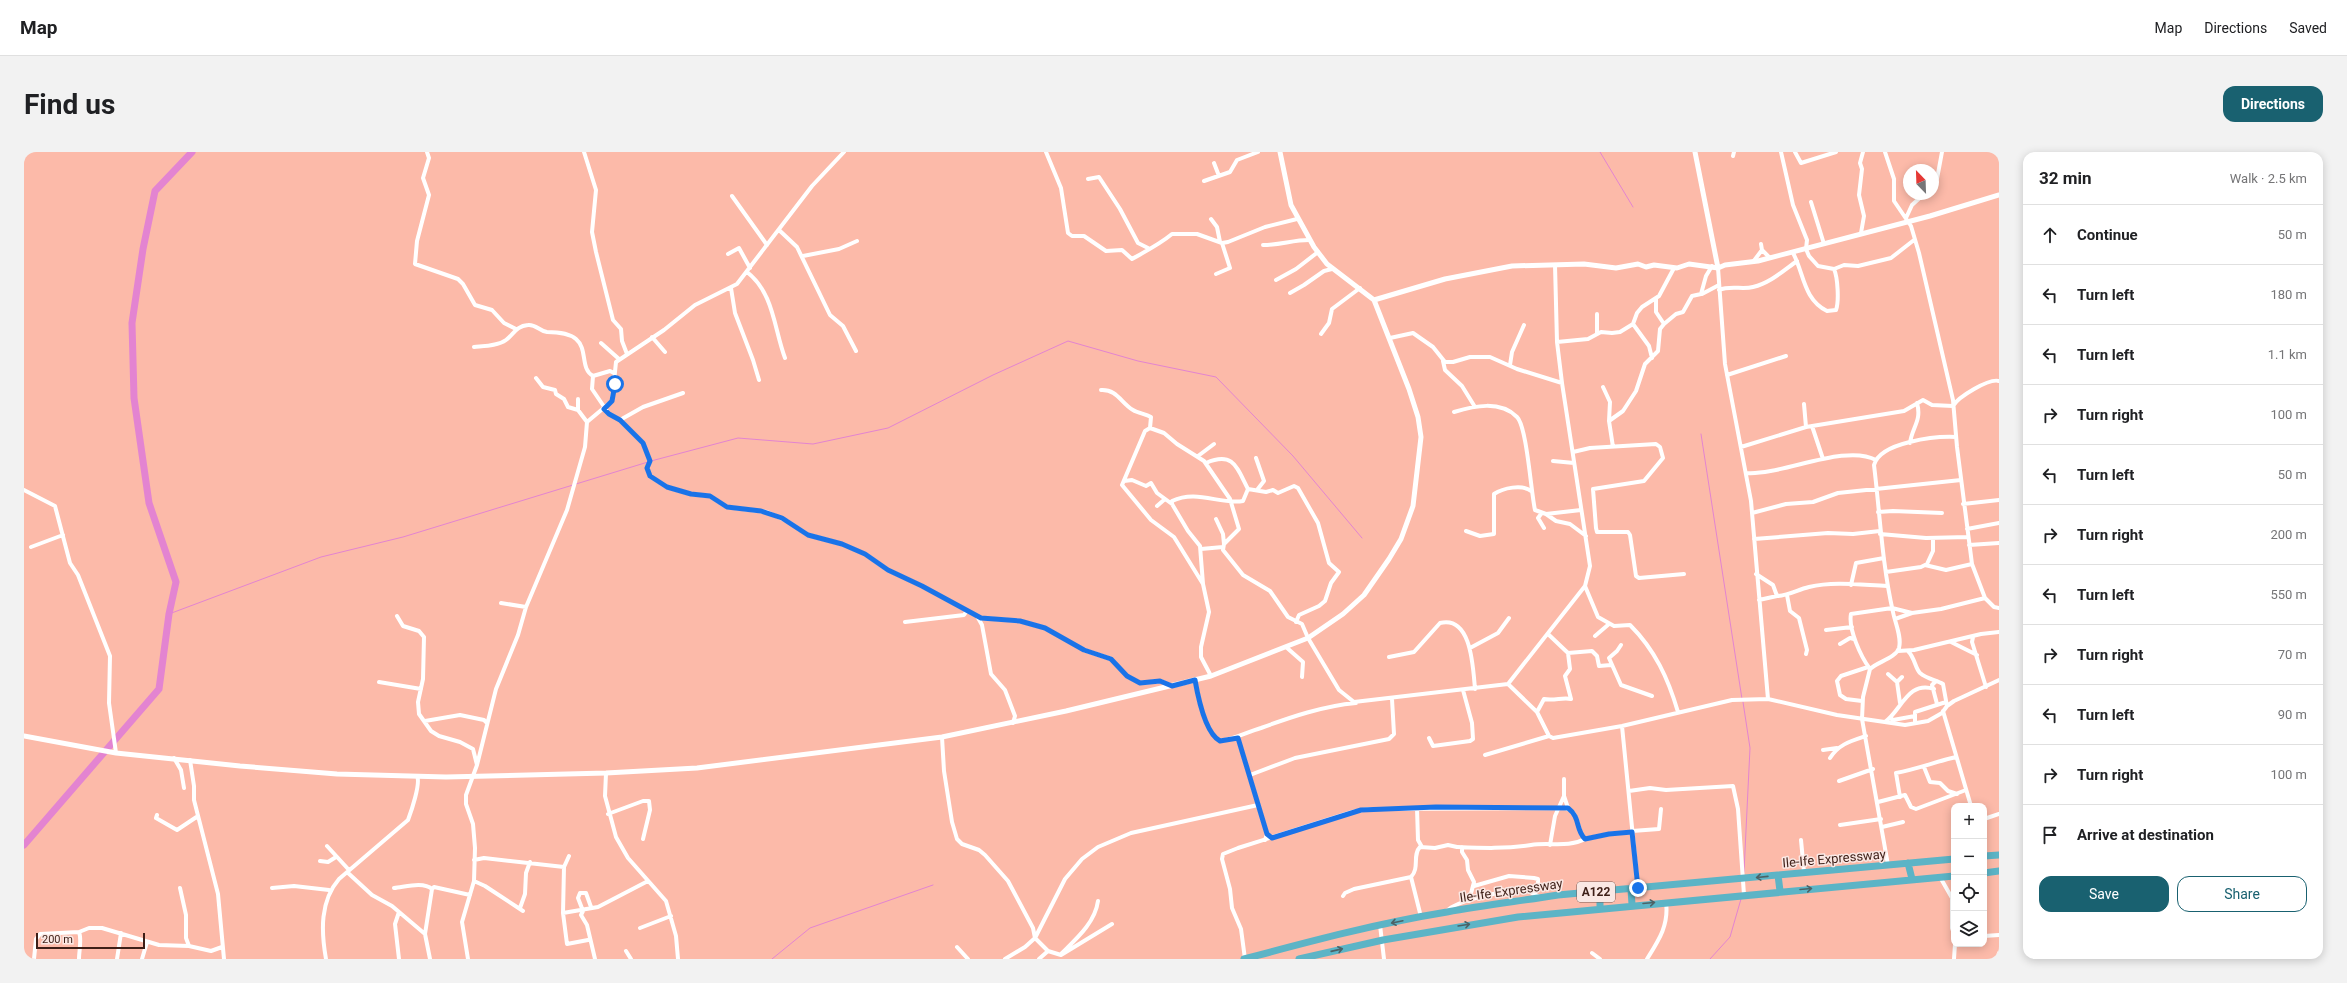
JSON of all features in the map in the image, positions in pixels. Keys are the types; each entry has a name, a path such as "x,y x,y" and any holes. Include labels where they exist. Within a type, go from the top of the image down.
{"highway":[{"path":"1987,856 1999,855"},
{"name":"Ile-Ife Expressway","path":"1245,959 1421,917 1541,898 1951,859"},
{"path":"1908,863 1912,879"},
{"path":"1987,873 1999,871"},
{"path":"1778,875 1780,891"},
{"name":"A122","path":"1299,959 1383,940 1486,921 1744,894 1951,876"},
{"path":"1632,905 1635,888"},
{"path":"1600,892 1600,908"}],"street":[{"path":"427,152 429,158 423,178 429,195 417,241 415,264 458,279 463,284 475,305 492,310 504,323 516,329"},
{"path":"584,152 596,190 592,232 596,252 613,320 621,329 622,341 627,354"},
{"path":"587,422 612,401 614,373 619,359 664,330 695,305 731,288 747,272 812,186 844,152"},
{"path":"1046,152 1061,188 1068,233 1072,236 1084,236 1106,252 1122,250 1132,259 1148,248 1161,244 1172,234 1197,234 1221,242 1282,221 1297,219"},
{"path":"1204,181 1232,171 1237,160 1258,152"},
{"path":"24,736 116,753 278,770 417,776 606,773 728,765 942,737 1013,723 1211,676 1308,638 1343,614 1364,595 1393,552 1413,506 1420,454 1420,428 1409,389 1374,300 1360,288 1332,269 1309,240 1291,205 1280,152"},
{"path":"1695,152 1718,268 1727,375 1746,473 1752,513 1756,574 1768,699"},
{"path":"1781,152 1794,205 1807,240 1806,249 1809,256 1818,266 1834,269 1844,265 1858,266 1891,258 1914,240"},
{"path":"1795,152 1801,163 1804,163 1836,152"},
{"path":"1861,233 1864,216 1859,195 1862,169 1860,163 1863,152"},
{"path":"1885,152 1894,179 1894,201 1907,220 1914,240 1938,330 1953,406 1962,480 1963,504 1972,564 1985,598 1994,607 1999,608"},
{"path":"1939,168 1942,152"},
{"path":"1214,163 1219,176"},
{"path":"1088,179 1099,177 1113,198 1138,243 1148,248"},
{"path":"1374,300 1419,286 1477,272 1512,266 1604,265 1616,268 1638,264 1646,267 1654,265 1674,268 1689,264 1718,268 1725,265 1753,262 1793,253 1999,195"},
{"path":"732,196 767,245"},
{"path":"1907,220 1912,205 1917,200"},
{"path":"1811,202 1824,244"},
{"path":"1211,218 1217,227 1230,268 1216,274"},
{"path":"779,230 797,247 803,256 830,315 843,326 856,350"},
{"path":"1263,245 1283,244 1293,239 1309,240"},
{"path":"803,256 839,249 857,241"},
{"path":"1761,244 1762,250 1770,258"},
{"path":"728,254 739,248 750,268"},
{"path":"1753,262 1762,250"},
{"path":"1276,280 1296,269 1318,252"},
{"path":"1793,253 1797,261 1800,275 1813,300 1827,311 1836,310 1837,307 1836,300 1838,293 1834,269"},
{"path":"1720,290 1726,288 1753,287 1765,284 1797,261"},
{"path":"1195,680 1198,697 1211,734 1220,741 1238,738 1252,731 1306,713 1364,702 1508,684 1585,586 1590,566 1557,342 1555,265"},
{"path":"1701,294 1706,276 1712,266"},
{"path":"1557,342 1588,339 1597,333 1620,332 1633,324 1637,313 1642,307 1656,299 1674,268"},
{"path":"1290,292 1309,282 1324,270 1332,269"},
{"path":"747,272 757,280 768,300 785,358"},
{"path":"1609,421 1623,411 1636,391 1645,364 1658,351 1660,329 1664,324 1676,314 1683,312 1690,297 1701,294 1719,285"},
{"path":"731,288 735,313 759,380"},
{"path":"1321,334 1329,323 1332,309 1360,288"},
{"path":"1656,299 1656,312 1664,324"},
{"path":"1597,314 1597,333"},
{"path":"1633,324 1649,346 1652,358"},
{"path":"474,348 499,343 507,340 516,329 527,325 536,325 544,332 572,336 580,344 586,370 594,376"},
{"path":"1510,365 1512,352 1524,325"},
{"path":"1390,338 1413,333 1434,347 1443,361 1445,370 1462,386 1475,407"},
{"path":"652,337 666,352"},
{"path":"601,343 619,359"},
{"path":"1443,361 1448,363 1480,356 1490,358 1562,383"},
{"path":"1727,375 1786,356"},
{"path":"594,376 610,371 614,373"},
{"path":"594,376 592,389 604,409 609,414 620,420 643,443 650,461 647,468 650,476 656,481 691,494 710,496 727,507 761,511 782,518 808,535 842,544 865,554 888,570 922,586 966,612 985,620 1020,621 1045,628 1084,650 1111,659 1136,681 1148,684 1160,681 1172,686"},
{"path":"468,959 462,922 474,881 474,860 473,824 466,804 466,795 477,766 496,689 518,635 526,607 567,510 585,447 587,422 578,410 568,407 564,399 556,394 555,390 543,387 536,378"},
{"path":"1953,406 1963,395 1988,383 1999,381"},
{"path":"1603,387 1610,402 1609,421 1613,447"},
{"path":"1101,390 1107,390 1116,394 1132,410 1151,418 1150,428 1146,431 1122,485 1125,491 1133,496 1145,514 1174,537 1203,584"},
{"path":"620,420 643,407 683,393"},
{"path":"578,399 578,410"},
{"path":"1741,447 1806,427 1904,411 1923,400 1932,405 1953,406"},
{"path":"1910,442 1918,421 1919,410 1917,403"},
{"path":"1804,404 1806,427"},
{"path":"1454,412 1486,406 1502,409 1519,420 1524,439 1531,491 1536,510 1556,521 1570,524 1586,536"},
{"path":"1812,426 1823,459"},
{"path":"1150,428 1164,433 1177,444 1198,456 1206,463 1231,503 1239,529 1224,546 1201,549"},
{"path":"1898,651 1900,637 1887,586 1880,533 1876,460 1887,450 1910,442 1940,436 1956,436"},
{"path":"1198,456 1214,444"},
{"path":"1573,452 1590,448 1656,444 1660,447 1663,458 1644,482 1593,489 1597,532 1628,532 1636,576 1639,578 1684,574"},
{"path":"1746,473 1776,470 1823,459 1864,455 1876,460"},
{"path":"1172,504 1172,501 1178,498 1192,496 1208,496 1231,503 1243,501 1248,489 1236,464 1231,460 1220,458 1206,463"},
{"path":"1256,458 1264,480 1257,490"},
{"path":"1553,461 1574,463"},
{"path":"1124,481 1132,480 1146,486 1151,483 1154,490 1172,504 1201,549 1203,584 1209,612 1201,646 1201,657 1211,676"},
{"path":"1752,513 1786,504 1813,502 1838,493 1962,480"},
{"path":"1248,489 1266,492 1273,490 1278,493 1294,486 1298,488 1318,523 1329,563 1340,572 1331,583 1325,601 1319,606 1299,615 1296,622"},
{"path":"1466,531 1480,536 1494,534 1494,494 1512,488 1524,488 1531,491"},
{"path":"24,490 55,506 70,563 78,575 110,656 109,703 116,753"},
{"path":"1157,506 1165,499"},
{"path":"1963,504 1999,500"},
{"path":"1544,528 1538,518 1544,514 1581,510"},
{"path":"1878,512 1893,511 1942,513"},
{"path":"1216,519 1223,534 1224,546 1243,575 1270,591 1288,617 1304,626 1308,638 1339,690 1354,702 1364,702"},
{"path":"1967,529 1999,524"},
{"path":"1754,539 1828,533 1880,533 1933,538 1968,537"},
{"path":"31,547 63,535"},
{"path":"1925,565 1933,551 1933,538"},
{"path":"1968,544 1999,543"},
{"path":"1851,585 1856,563 1884,558"},
{"path":"1886,572 1925,565 1946,570 1972,564"},
{"path":"1756,574 1773,585 1777,596"},
{"path":"1759,600 1777,596 1787,596 1810,587 1851,585 1887,586"},
{"path":"1585,586 1588,589 1595,612 1609,624 1614,626 1630,625 1642,637 1663,670 1678,712"},
{"path":"1787,596 1790,611 1799,618 1807,650 1806,654"},
{"path":"1895,620 1912,613 1941,609 1985,598"},
{"path":"501,603 526,607"},
{"path":"1869,668 1854,639 1850,616 1853,613 1892,608 1912,613"},
{"path":"905,622 964,615 966,612"},
{"path":"976,615 982,625 991,674 1005,690 1015,716 1013,723"},
{"path":"397,616 403,626 419,631 424,637 423,679 417,709 425,721 428,729 436,735 460,742 473,749 477,766"},
{"path":"1470,648 1498,633 1509,618"},
{"path":"1389,657 1414,652 1436,627 1445,622 1461,629 1470,648 1475,689"},
{"path":"1595,636 1609,624"},
{"path":"1826,630 1852,627"},
{"path":"1862,701 1846,699 1840,695 1837,680 1841,676 1869,668 1898,651 1908,651 1999,632"},
{"path":"1537,712 1544,698 1553,700 1564,697 1571,699 1565,676 1570,669 1568,653 1548,634"},
{"path":"1973,637 1972,642 1986,687"},
{"path":"1840,644 1850,638 1854,639"},
{"path":"1950,642 1977,655"},
{"path":"1621,645 1618,651 1609,655 1608,660 1621,685 1652,696"},
{"path":"1286,647 1303,662 1302,677"},
{"path":"1568,653 1592,651 1598,656 1599,666 1611,665"},
{"path":"1908,651 1914,658 1920,673 1935,682 1943,684 1945,707 1956,757 1970,803"},
{"path":"1869,668 1862,701 1862,719 1873,769 1888,865"},
{"path":"1860,670 1867,674"},
{"path":"1888,674 1897,682 1900,703"},
{"path":"1897,682 1902,677"},
{"path":"1485,756 1550,736 1563,737 1622,726 1732,700 1768,699 1862,719 1905,725 1928,721 1945,707 1999,680"},
{"path":"379,682 421,689"},
{"path":"1935,682 1932,685 1937,704"},
{"path":"1508,684 1537,712 1550,736"},
{"path":"1885,722 1895,715 1900,703 1913,691 1922,688 1934,689"},
{"path":"1429,738 1433,746 1438,747 1470,741 1473,739 1472,723 1463,690"},
{"path":"1250,775 1295,758 1389,739 1394,734 1395,727 1392,699"},
{"path":"1915,723 1915,712 1937,704 1945,707"},
{"path":"1937,704 1945,707"},
{"path":"425,721 460,715 484,720 487,723"},
{"path":"1890,718 1893,720 1915,716"},
{"path":"1622,726 1629,791 1635,888"},
{"path":"1823,750 1836,748 1866,736"},
{"path":"942,737 945,779 949,795 952,822 957,839 962,844 979,850 1008,881 1033,928 1035,938 1048,951 1060,955 1112,924"},
{"path":"1238,738 1267,834 1272,838"},
{"path":"1830,758 1836,748"},
{"path":"1900,797 1896,773 1924,768 1937,761 1956,757"},
{"path":"174,758 181,770 184,788"},
{"path":"190,760 194,786 194,800 218,894 224,957"},
{"path":"1924,768 1930,782 1940,782 1948,791 1957,794"},
{"path":"1839,782 1873,769"},
{"path":"606,773 605,796 608,814 620,848 666,901 676,936 678,959"},
{"path":"326,959 324,917 325,902 329,890 348,871 408,820 412,811 417,785 417,776"},
{"path":"1564,779 1564,796 1568,808 1576,815 1579,829 1585,839"},
{"path":"1629,791 1650,788 1666,790 1733,786 1738,809 1744,894"},
{"path":"1878,802 1906,796 1911,807 1916,808 1966,790"},
{"path":"1550,845 1555,816 1564,796"},
{"path":"608,814 643,801 649,801 650,810 643,839"},
{"path":"1004,959 1025,947 1035,938 1065,879 1082,859 1098,847 1131,833 1258,805"},
{"path":"1245,959 1241,929 1232,908 1222,856 1232,850 1361,810 1417,808 1568,808"},
{"path":"1417,808 1418,840 1422,847"},
{"path":"1343,896 1345,893 1354,889 1411,876 1417,869 1417,849 1422,847 1435,848 1448,844 1462,847 1518,848 1531,845 1580,842 1585,839 1609,834 1659,829 1661,809"},
{"path":"1987,818 1999,814"},
{"path":"157,815 156,818 177,830 198,816"},
{"path":"1840,825 1881,818"},
{"path":"1882,827 1903,822"},
{"path":"1265,840 1267,834"},
{"path":"1801,840 1804,872"},
{"path":"327,846 348,871 372,895 399,912 425,934"},
{"path":"1462,847 1474,886 1469,901"},
{"path":"569,856 564,867 563,913 567,944 588,940"},
{"path":"320,861 328,862 336,857"},
{"path":"474,860 484,858 502,862 530,862 539,866 552,864 564,867"},
{"path":"474,881 485,886 521,909 525,894 526,873 530,862"},
{"path":"1411,876 1421,917"},
{"path":"1474,886 1509,876 1538,879 1538,884 1532,892"},
{"path":"1940,877 1952,898 1952,911"},
{"path":"563,913 583,911 584,908 610,902 648,881"},
{"path":"394,888 413,885 429,886 432,888 434,886 470,895"},
{"path":"272,888 294,886 329,890"},
{"path":"180,888 186,915 186,938 189,946"},
{"path":"430,959 425,934 432,888"},
{"path":"1447,912 1454,905 1513,891 1532,892 1541,898"},
{"path":"591,907 588,895 586,893 580,893 578,898 583,911 581,915 587,926 588,940 595,959"},
{"path":"1472,893 1476,899"},
{"path":"1060,955 1093,918 1097,911 1098,901"},
{"path":"1647,959 1666,925 1668,914 1666,902"},
{"path":"399,912 395,924 399,959"},
{"path":"640,928 671,916"},
{"path":"1380,926 1383,940 1384,959"},
{"path":"34,959 36,939 40,934 79,932 89,928 102,928 147,942 189,946 211,951 222,947"},
{"path":"79,932 81,936 78,948 79,959"},
{"path":"117,959 121,933"},
{"path":"1987,936 1999,935"},
{"path":"142,959 147,942"},
{"path":"957,947 968,959"},
{"path":"1954,959 1956,947"},
{"path":"217,950 224,957"},
{"path":"626,951 631,959"},
{"path":"1039,959 1048,951"},
{"path":"1592,953 1600,959"},
{"path":"1997,959 1999,953"}],"waterway":[{"path":"24,845 159,689 169,614 176,582 149,503 134,398 132,323 143,249 155,191 192,152"},
{"path":"1600,152 1633,207"},
{"path":"651,461 738,438 813,444 888,428 993,375 1068,341 1138,361 1216,377 1293,456 1362,538"},
{"path":"1701,434 1742,699"},
{"path":"576,484 648,462"},
{"path":"169,614 321,557 403,537 573,485"},
{"path":"1743,702 1750,748 1744,872"},
{"path":"772,959 810,928 933,885"},
{"path":"1710,959 1730,937 1741,899"}],"route":[{"path":"615,384 612,401 604,409 609,414 620,420 630,432 643,443 650,461 647,468 650,476 667,487 691,494 710,496 715,501 727,507 767,512 787,520 793,526 808,535 842,544 870,556 888,570 922,586 966,612 975,614 985,620 1000,619 1004,621 1020,621 1045,628 1084,650 1108,657 1123,670 1127,676 1140,683 1148,684 1160,681 1172,684 1172,686 1195,680 1198,697 1211,734 1220,741 1238,738 1267,834 1272,838 1294,829 1352,812 1368,809 1424,807 1568,808 1576,815 1579,829 1585,839 1589,840 1609,834 1632,832 1638,888"}]}
